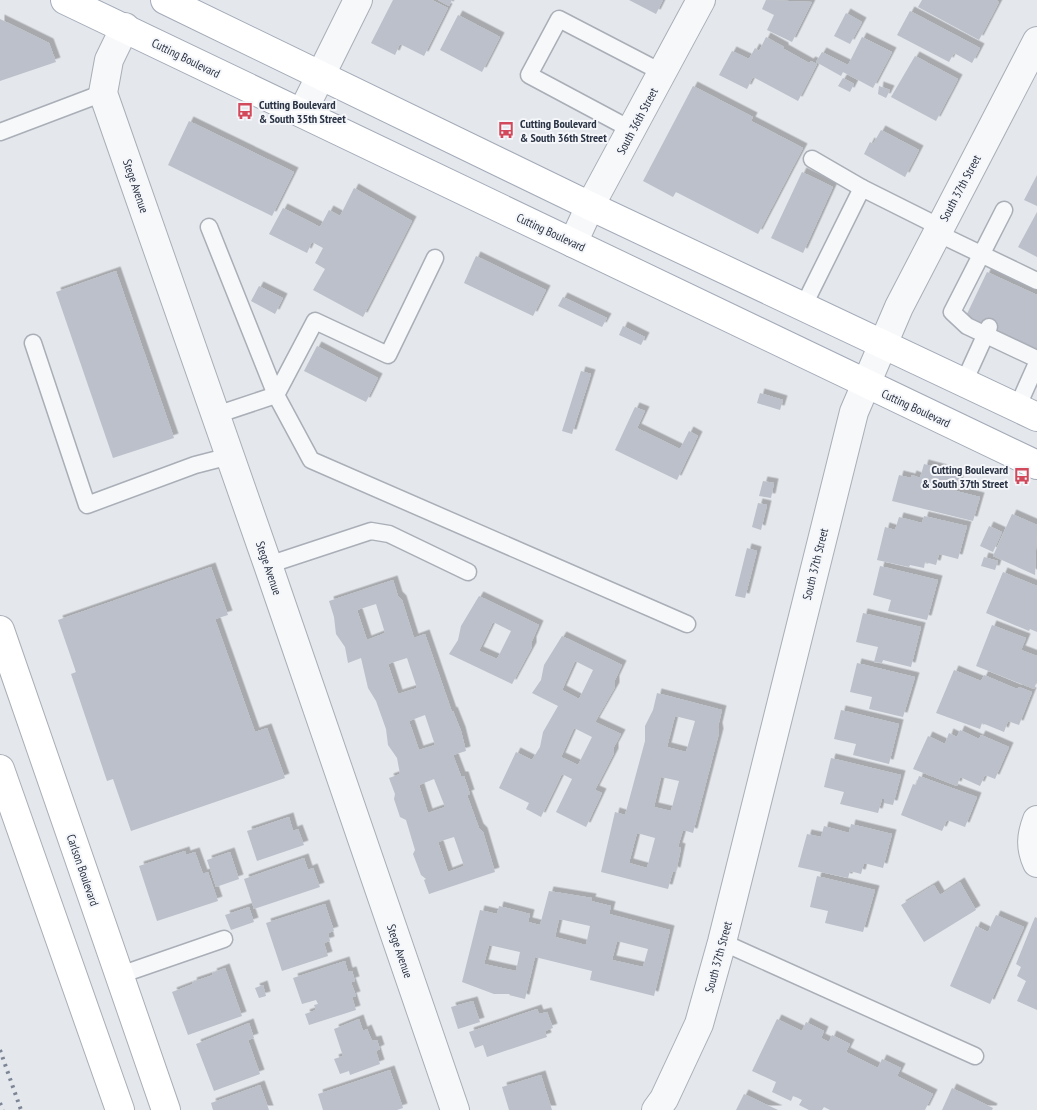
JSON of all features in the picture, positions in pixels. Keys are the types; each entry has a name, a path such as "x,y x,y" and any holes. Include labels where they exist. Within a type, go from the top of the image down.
{"main road":[{"name":"Cutting Boulevard","path":"65,0 1037,465"},
{"path":"166,0 202,8 321,75 803,308 1027,412"},
{"name":"Carlson Boulevard","path":"0,630 166,1110"},
{"path":"0,768 120,1110"}],"street":[{"path":"302,113 358,0"},
{"name":"South 36th Street","path":"573,243 590,206 701,0"},
{"name":"Stege Avenue","path":"124,27 109,60 103,94 268,565 455,1110"},
{"name":"South 37th Street","path":"656,1110 664,1100 699,1024 722,942 833,489 854,412 883,345 938,230 1037,41"},
{"path":"1037,820 1032,833 1031,850 1037,863"}],"lane":[{"path":"632,130 529,75 559,19 663,72"},
{"path":"0,132 103,94"},
{"path":"812,159 980,254 994,268 1013,277 1037,281"},
{"path":"803,308 862,188"},
{"path":"1004,210 952,312 1020,346 1037,359"},
{"path":"209,227 276,395 311,460 687,624"},
{"path":"216,415 276,395 315,321 388,355 435,258"},
{"path":"964,382 988,331"},
{"path":"33,343 87,505 195,466 230,456"},
{"path":"1027,412 1037,363"},
{"path":"268,565 371,531 389,534 468,572"},
{"path":"120,975 224,939"},
{"path":"722,942 975,1056"}],"building":[{"path":"393,0 432,0 448,8 424,56 400,44 395,55 371,43"},
{"path":"438,0 452,0 449,6"},
{"path":"629,0 663,0 656,14"},
{"path":"766,0 812,2 792,42 767,30 774,15 762,9"},
{"path":"922,0 996,0 999,2 979,40 918,7"},
{"path":"910,11 980,48 972,63 954,53 949,62 897,35"},
{"path":"846,13 862,22 850,44 834,36"},
{"path":"458,15 500,37 482,72 440,50"},
{"path":"0,19 49,43 56,62 0,81"},
{"path":"766,37 809,63 811,61 817,64 798,101 753,77 747,89 719,75 732,51 749,59 755,48 759,51"},
{"path":"862,37 892,52 873,88 843,72 841,76 816,62 822,52 848,65"},
{"path":"915,56 958,79 936,121 891,97"},
{"path":"843,78 854,84 850,92 838,86"},
{"path":"693,86 753,117 751,121 803,148 758,234 676,192 673,197 643,181"},
{"path":"879,86 890,90 886,98 878,94"},
{"path":"189,121 294,172 272,216 168,165"},
{"path":"881,130 919,150 905,177 864,154 870,142 873,144"},
{"path":"802,172 833,187 803,253 771,238"},
{"path":"1037,175 1037,206 1024,200"},
{"path":"354,188 412,221 363,317 313,290 325,269 315,263 323,248 312,242 307,253 269,234 283,208 320,227 329,210 340,216"},
{"path":"1037,212 1037,257 1018,247"},
{"path":"476,256 546,290 533,316 464,283"},
{"path":"116,271 174,438 113,458 56,292"},
{"path":"987,272 1037,295 1037,349 966,316"},
{"path":"259,286 283,298 275,314 251,301"},
{"path":"563,297 607,318 602,327 558,306"},
{"path":"623,326 645,337 641,345 619,335"},
{"path":"317,346 378,378 366,402 304,371"},
{"path":"581,371 591,374 572,434 562,431"},
{"path":"760,393 783,400 780,410 757,403"},
{"path":"635,407 645,411 637,428 680,449 689,431 698,436 677,480 615,450"},
{"path":"924,464 961,474 956,491 980,497 973,521 892,501 899,475 911,478 912,475 920,478"},
{"path":"763,481 774,483 771,498 759,496"},
{"path":"758,503 767,505 761,530 752,527"},
{"path":"1012,514 1037,525 1035,575 993,556"},
{"path":"924,516 967,526 958,559 939,554 936,565 925,562 924,568 910,565 909,567 877,560 885,527 895,530 899,517 922,523"},
{"path":"989,526 1002,532 993,552 980,546"},
{"path":"747,548 757,551 745,598 735,596"},
{"path":"984,557 998,561 995,570 981,566"},
{"path":"880,566 938,580 927,620 888,611 891,600 873,595"},
{"path":"211,567 228,615 215,619 255,732 267,728 285,778 131,831 113,779 107,781 71,674 76,672 58,620"},
{"path":"1003,572 1037,586 1037,632 1030,629 1029,631 986,613"},
{"path":"393,580 398,596 402,600 414,638 425,634 452,712 461,731 466,751 453,755 461,776 464,776 470,794 467,795 479,828 483,832 495,872 429,894 424,880 426,879 421,875 413,854 415,850 406,820 400,817 389,778 400,774 397,758 388,745 386,729 376,701 368,688 361,658 348,663 345,647 336,634 334,617 329,601","holes":["376,604 385,633 367,640 357,610","407,658 417,688 398,694 388,664","425,715 435,745 419,750 409,721","434,779 445,807 428,813 419,785","454,837 464,866 448,872 438,842"]},
{"path":"479,596 539,625 532,641 532,647 512,684 449,654 458,640 461,626","holes":["493,622 511,631 497,659 479,651"]},
{"path":"863,613 921,627 911,667 883,660 882,663 874,662 878,647 856,642"},
{"path":"992,625 1026,638 1021,650 1037,656 1037,681 1034,689 976,666"},
{"path":"562,636 622,665 615,680 615,687 595,722 621,734 614,747 614,753 595,790 602,793 586,827 556,812 572,779 562,774 541,817 526,809 529,803 499,788 516,752 532,760 540,747 543,732 558,706 532,693 541,680 544,665","holes":["575,661 593,670 579,699 562,690","574,728 592,737 578,765 561,757"]},
{"path":"857,663 915,677 903,717 869,709 872,697 850,692"},
{"path":"954,670 981,681 984,675 1017,689 1019,687 1032,692 1019,725 1008,721 1004,732 982,723 980,729 936,713"},
{"path":"657,693 722,710 718,727 719,733 693,833 683,830 678,847 681,848 676,872 673,871 668,889 601,872 615,812 625,815 645,741 645,726 653,710","holes":["675,716 695,721 686,752 667,747","661,777 679,781 671,811 654,807","637,833 655,838 647,868 629,863"]},
{"path":"841,710 899,724 889,764 853,755 856,744 834,739"},
{"path":"960,730 979,739 981,735 1009,747 995,779 985,775 980,786 960,777 957,786 913,769 928,736 945,744 949,733 957,737"},
{"path":"831,758 901,775 893,805 884,803 884,799 882,799 878,813 840,804 844,792 824,787"},
{"path":"919,776 977,797 965,827 947,820 942,831 901,815 913,784 916,785"},
{"path":"289,817 293,831 298,829 304,845 257,861 247,831"},
{"path":"851,824 892,834 883,868 864,863 861,874 850,871 848,878 798,867 807,834 821,837 824,826 849,833"},
{"path":"185,851 186,855 195,852 203,874 208,872 218,901 157,921 139,866"},
{"path":"230,852 239,879 216,887 207,860"},
{"path":"304,858 308,870 313,868 320,887 254,909 244,879"},
{"path":"817,876 875,890 863,932 825,923 828,911 810,907"},
{"path":"960,882 976,910 924,942 901,905 934,885 940,895"},
{"path":"549,891 592,898 591,901 611,906 609,914 670,930 654,996 590,980 592,971 535,957 525,999 510,994 494,994 462,982 480,910 497,914 499,906 530,914 528,922 540,925","holes":["559,919 590,926 586,945 555,937","617,941 648,949 643,967 612,960","489,945 520,952 516,971 484,964"]},
{"path":"325,904 334,931 328,933 330,941 324,943 328,956 282,971 266,923"},
{"path":"249,907 254,922 231,930 225,915"},
{"path":"996,915 1024,927 990,1004 950,986 976,926 988,932"},
{"path":"1035,917 1037,918 1037,1010 1017,1001 1026,981 1017,976 1021,967 1016,964"},
{"path":"345,961 348,972 352,971 355,981 351,982 356,996 352,997 356,1010 309,1025 305,1014 316,1010 314,1005 318,1004 316,1000 302,1004 293,978"},
{"path":"225,968 242,1016 188,1035 172,992"},
{"path":"263,985 266,996 259,998 255,988"},
{"path":"473,1001 480,1022 458,1029 451,1007"},
{"path":"537,1009 539,1014 547,1012 553,1028 545,1031 547,1037 487,1057 483,1045 475,1048 469,1032"},
{"path":"359,1019 363,1031 367,1029 372,1041 377,1040 380,1049 376,1051 380,1064 350,1075 349,1071 340,1074 334,1059 343,1056 334,1029"},
{"path":"777,1019 802,1031 806,1022 824,1031 821,1038 829,1042 832,1035 850,1044 846,1052 878,1068 882,1059 901,1068 897,1076 933,1094 925,1110 830,1110 824,1107 822,1110 809,1110 799,1105 802,1100 798,1098 793,1096 791,1101 772,1092 776,1082 752,1071"},
{"path":"249,1023 254,1038 248,1040 260,1074 214,1091 196,1044"},
{"path":"390,1070 403,1108 397,1110 323,1110 318,1094"},
{"path":"541,1075 552,1110 509,1110 502,1087"},
{"path":"260,1085 269,1110 213,1110 211,1103"},
{"path":"952,1088 993,1108 992,1110 942,1110"},
{"path":"744,1094 778,1110 736,1110"}],"railway":[{"path":"0,1050 21,1110"},
{"path":"0,1103 3,1110"}],"place":[{"name":"Cutting Boulevard & South 35th Street","path":"245,111"},
{"name":"Cutting Boulevard & South 36th Street","path":"506,130"},
{"name":"Cutting Boulevard & South 37th Street","path":"1022,476"}]}
